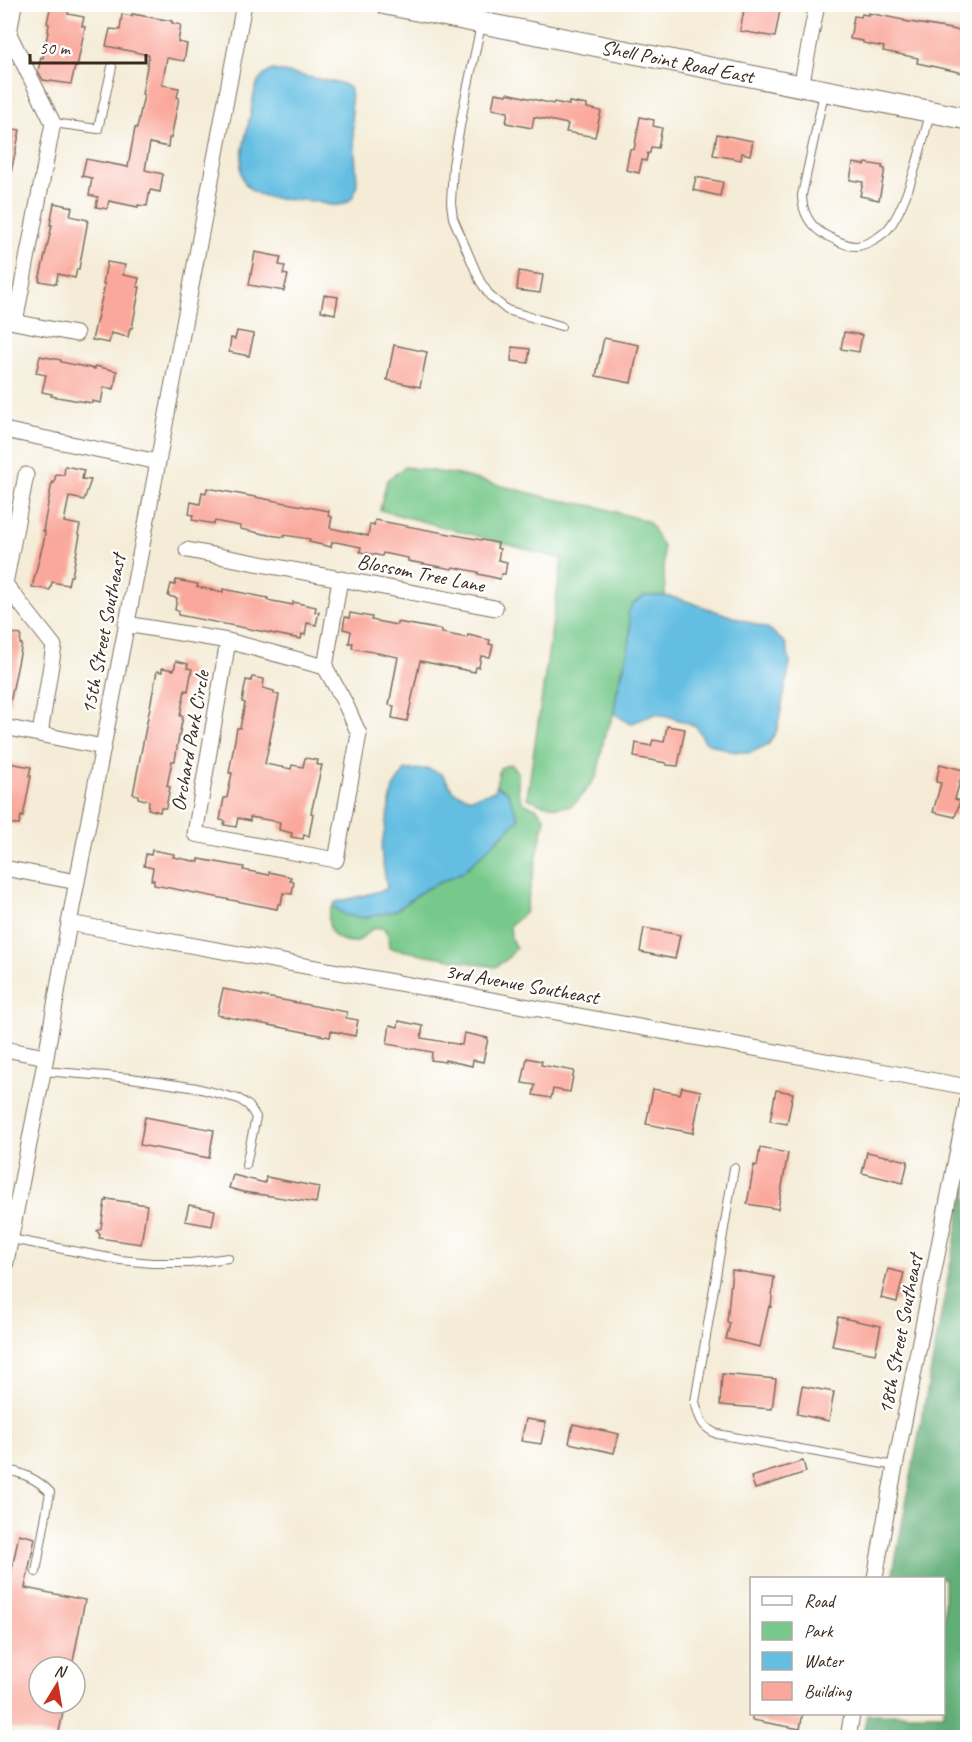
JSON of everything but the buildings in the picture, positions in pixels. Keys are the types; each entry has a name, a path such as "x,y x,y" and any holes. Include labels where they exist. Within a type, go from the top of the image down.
{"street":[{"path":"14,4 9,34 52,123 10,321 76,334"},
{"name":"15th Street Southeast","path":"4,1272 244,4"},
{"name":"Shell Point Road East","path":"386,4 476,17 801,87 968,119"},
{"path":"801,87 817,4"},
{"path":"4,430 158,462"},
{"path":"26,475 4,584 54,645 40,734"},
{"name":"Blossom Tree Lane","path":"187,550 495,609"},
{"name":"Blossom Tree Lane","path":"326,667 340,579"},
{"path":"126,624 228,641 326,667"},
{"name":"Orchard Park Circle","path":"228,641 195,834 336,860 359,734 326,667"},
{"path":"4,728 103,747"},
{"path":"4,868 77,882"},
{"name":"3rd Avenue Southeast","path":"69,923 968,1087"},
{"path":"4,1049 45,1064"},
{"name":"18th Street Southeast","path":"875,1577 968,1098"},
{"path":"848,1737 852,1715"}],"lane":[{"path":"476,17 453,165 451,203 453,218 480,281 490,296 507,310 561,326"},
{"path":"52,123 98,129 112,67"},
{"path":"825,91 802,195 802,206 809,221 824,234 845,244 855,246 869,242 886,232 897,217 920,152 930,112"},
{"path":"45,1064 196,1088 239,1099 249,1106 256,1117 246,1166"},
{"path":"734,1168 695,1402 701,1421 706,1429 717,1434 895,1466"},
{"path":"11,1239 141,1262 190,1263 228,1258"},
{"path":"4,1469 19,1472 41,1482 50,1492 36,1572"}],"green space":[{"path":"405,467 459,475 554,499 599,507 649,522 663,547 665,596 645,596 630,619 630,643 617,690 614,713 604,738 597,776 577,801 570,806 557,807 527,798 562,559 380,510 387,480"},
{"path":"511,764 518,773 518,791 523,803 536,808 545,818 525,913 510,925 511,939 516,948 507,959 495,967 389,948 388,934 383,928 372,929 357,942 337,938 329,925 329,915 333,906 345,915 395,911 424,890 507,791 496,786 500,768"},
{"path":"967,1176 967,1737 862,1737 867,1715 945,1715 945,1577 892,1577"}],"water":[{"path":"273,70 343,84 350,89 357,182 353,196 346,203 334,205 272,198 253,191 246,185 242,176 241,163 254,92 262,77"},
{"path":"645,596 680,599 769,629 786,644 790,663 777,730 769,744 750,753 730,751 705,742 696,726 667,716 655,714 630,724 614,713 630,637 628,613 633,604"},
{"path":"429,769 442,774 454,792 471,798 495,791 496,786 507,791 519,819 463,872 424,890 395,911 364,918 345,915 333,906 336,902 387,889 381,850 393,788 405,770"}]}
